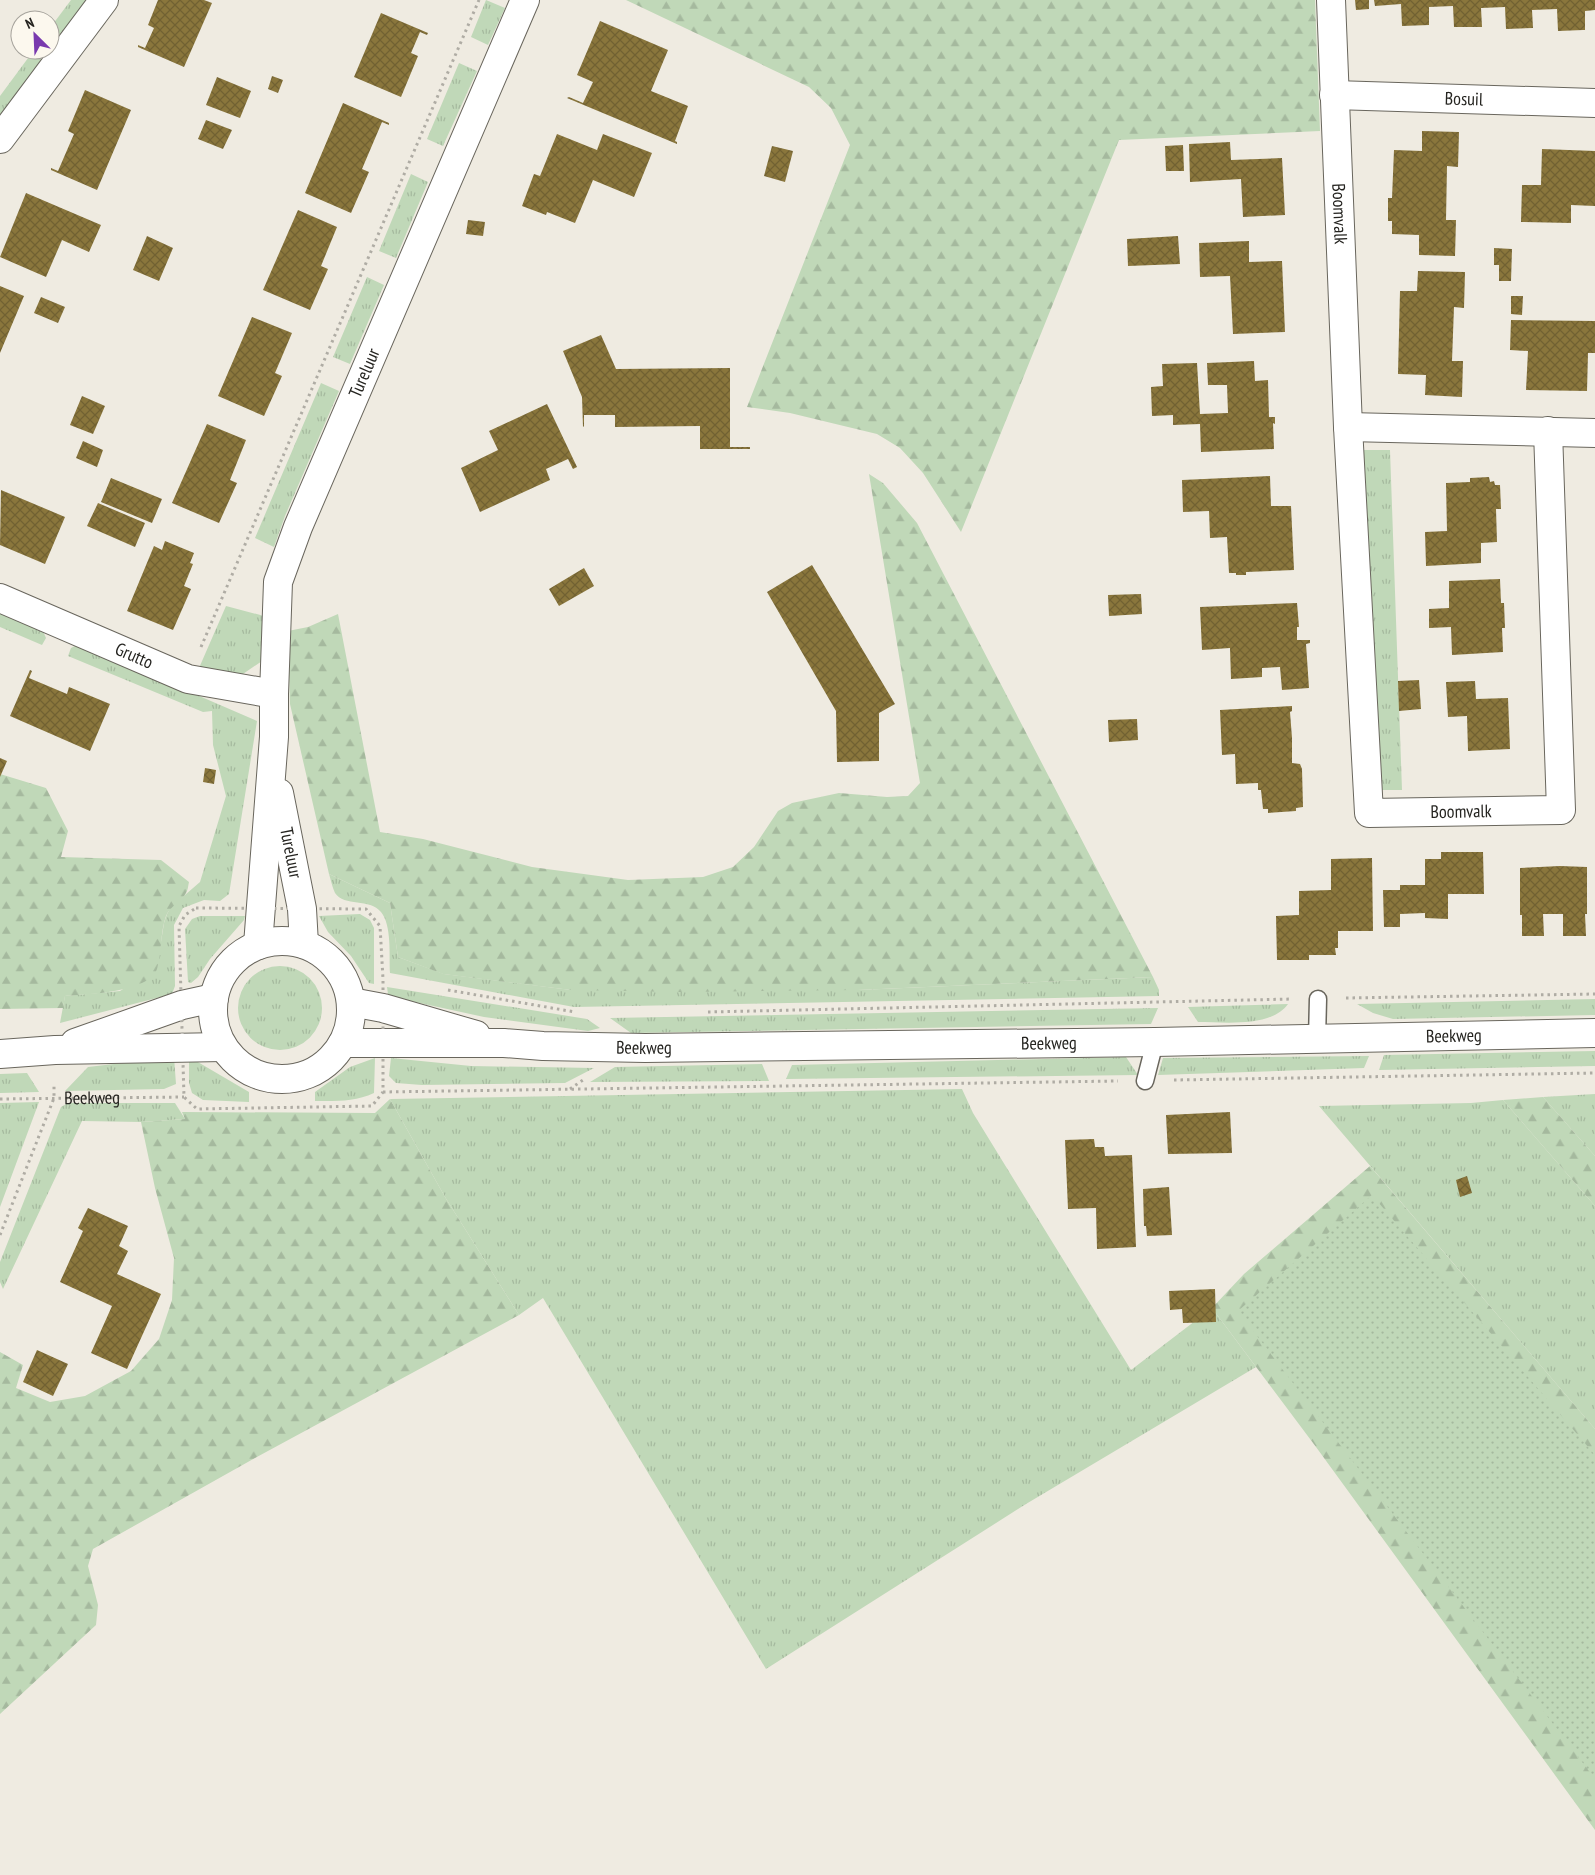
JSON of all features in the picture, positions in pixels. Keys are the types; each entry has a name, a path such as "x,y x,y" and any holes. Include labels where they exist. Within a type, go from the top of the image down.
{"street":[{"path":"0,139 104,0"},
{"name":"Tureluur","path":"258,945 273,762 278,582 298,527 525,0"},
{"name":"Boomvalk","path":"1330,0 1348,428 1369,813 1561,810 1548,431"},
{"name":"Bosuil","path":"1334,96 1595,103"},
{"path":"1348,428 1595,433"},
{"name":"Grutto","path":"0,598 188,679 274,694"},
{"name":"Tureluur","path":"273,762 302,909 304,944"},
{"path":"281,941 304,944 327,957 343,978 351,1002 350,1023 343,1043 328,1062 308,1074 284,1079 260,1076 239,1065 223,1047 214,1024 214,998 219,982 229,966 242,954 258,945 281,941"},
{"path":"55,1050 182,1005 214,998"},
{"name":"Beekweg","path":"351,1002 383,1008 504,1043"},
{"name":"Beekweg","path":"343,1043 504,1043 544,1046 655,1048 1155,1042 1595,1032"},
{"path":"0,1054 55,1050 223,1047"}],"lane":[{"path":"1317,1039 1318,999"},
{"path":"1145,1081 1155,1042"}],"path":[{"path":"188,679 479,0"},
{"path":"383,980 393,981"},
{"path":"440,989 583,1013"},
{"path":"700,1012 1595,994"},
{"path":"1145,1081 1595,1073"},
{"name":"Beekweg","path":"0,1099 184,1097 197,1109 372,1106 383,1092 1145,1081"},
{"path":"0,1234 54,1098"}],"green space":[{"path":"71,0 89,0 60,39 60,15"},
{"path":"486,0 505,8 488,45 471,37"},
{"path":"626,0 1315,0 1320,131 1119,140 961,532 923,473 900,448 877,434 790,413 747,407 850,145 831,108 809,87"},
{"path":"27,60 45,60 0,121 0,96"},
{"path":"459,63 477,71 443,146 427,139"},
{"path":"411,174 428,182 396,258 379,251"},
{"path":"367,277 384,285 350,364 333,357"},
{"path":"321,383 339,391 285,516 274,547 255,538"},
{"path":"1360,450 1390,450 1402,790 1381,790"},
{"path":"869,474 883,483 917,523 1153,977 858,990 680,992 571,990 443,974 398,957 390,903 329,874 290,704 288,631 308,627 338,614 380,832 423,839 532,867 628,880 703,877 733,867 754,847 778,811 792,803 839,793 887,797 908,796 920,783"},
{"path":"226,606 264,616 265,659 240,676 199,668"},
{"path":"0,611 42,629 46,638 42,645 0,627"},
{"path":"79,644 257,721 229,894 220,901 204,900 183,908 174,925 175,986 172,994 60,1023 65,996 120,991 157,967 167,914 171,907 200,882 226,796 213,745 212,711 203,712 68,656 71,648"},
{"path":"0,774 46,788 68,831 61,857 161,860 189,882 184,896 170,909 166,916 159,963 151,977 130,988 65,996 63,1008 0,1009"},
{"path":"329,874 390,903 398,957 444,974 571,990 858,990 1153,977 1159,990 1159,996 574,1007 390,973 390,950 385,918 381,912 370,905 344,900 339,897 334,891"},
{"path":"360,914 370,920 374,928 374,984 369,983 351,956 328,932 319,916"},
{"path":"200,916 245,916 244,920 191,983 188,982 185,929 192,919"},
{"path":"272,966 288,966 304,973 315,984 322,1000 319,1024 310,1038 304,1043 288,1050 272,1050 256,1043 245,1032 238,1016 238,1000 245,984 256,973"},
{"path":"387,987 587,1019 600,1028 588,1031 484,1017 392,997 388,994"},
{"path":"1595,999 1595,1015 1393,1019 1373,1013 1357,1004"},
{"path":"1288,1004 1280,1012 1270,1017 1233,1023 1198,1022 1188,1007"},
{"path":"1158,1008 1151,1024 631,1033 610,1018"},
{"path":"1595,1051 1595,1066 1379,1070 1384,1055"},
{"path":"1369,1056 1364,1068 1158,1075 1163,1058"},
{"path":"174,1057 176,1084 164,1089 65,1091 88,1067"},
{"path":"1126,1057 1138,1075 786,1079 792,1065"},
{"path":"191,1058 249,1092 249,1102 203,1100 192,1093 189,1083 189,1061"},
{"path":"375,1058 374,1093 353,1099 315,1101 315,1092 350,1067"},
{"path":"391,1058 471,1066 594,1068 565,1083 422,1085 396,1083 389,1076"},
{"path":"762,1064 769,1081 590,1082 615,1067"},
{"path":"27,1073 39,1092 0,1093 0,1074"},
{"path":"962,1089 973,1113 1131,1370 1212,1308 1256,1367 1026,1504 766,1669 543,1298 519,1315 445,1197 390,1099"},
{"path":"1595,1094 1595,1156 1543,1097"},
{"path":"1543,1097 1595,1156 1595,1206 1503,1100"},
{"path":"390,1099 445,1197 519,1315 255,1458 93,1549 88,1566 98,1605 96,1625 0,1714 0,1352 23,1365 16,1388 50,1402 85,1396 131,1371 159,1339 172,1300 174,1258 155,1188 141,1122 185,1119 182,1112 375,1113"},
{"path":"1503,1100 1595,1206 1595,1429 1319,1106 1471,1103"},
{"path":"39,1102 0,1207 0,1103"},
{"path":"68,1103 175,1103 185,1119 141,1122 82,1121 3,1289 0,1282 0,1262 61,1107"},
{"path":"1370,1166 1595,1429 1595,1830 1316,1447 1212,1308 1244,1274"},
{"path":"1372,1195 1595,1455 1595,1779 1238,1311"}],"building":[{"path":"158,0 204,0 212,3 184,67 138,47 138,45 145,48 154,28 148,25"},
{"path":"1355,0 1369,0 1369,9 1356,10"},
{"path":"1374,0 1595,0 1595,10 1585,11 1585,30 1558,31 1557,9 1532,10 1533,28 1506,29 1505,7 1481,8 1482,27 1454,27 1453,6 1429,7 1429,25 1402,26 1401,4 1375,6"},
{"path":"381,13 428,33 427,35 420,32 411,53 418,56 401,97 354,77"},
{"path":"600,21 668,50 651,91 688,106 675,141 677,144 567,98 569,97 583,103 593,82 577,75"},
{"path":"272,76 283,80 278,93 268,89"},
{"path":"217,77 251,91 240,118 206,105"},
{"path":"85,90 131,110 97,190 51,170 51,168 58,171 74,134 68,131"},
{"path":"343,103 389,123 389,125 382,122 362,169 369,172 351,213 305,193"},
{"path":"206,120 232,130 223,149 198,139"},
{"path":"1422,131 1459,132 1458,167 1447,166 1446,220 1456,220 1455,256 1419,255 1419,235 1392,234 1392,221 1388,221 1388,198 1392,198 1394,150 1422,151"},
{"path":"557,134 597,150 603,134 652,153 634,197 593,180 575,223 547,212 546,215 522,206 534,174 540,176"},
{"path":"1230,142 1231,160 1282,158 1285,215 1243,217 1241,179 1190,182 1189,144"},
{"path":"1183,145 1184,171 1166,171 1165,146"},
{"path":"772,146 793,151 785,182 764,176"},
{"path":"1542,149 1595,151 1595,206 1571,205 1571,223 1521,222 1522,185 1541,185"},
{"path":"26,193 101,225 89,252 62,240 46,277 0,257"},
{"path":"298,210 337,227 321,266 328,269 310,310 263,290"},
{"path":"468,220 485,222 483,236 466,234"},
{"path":"147,236 173,248 159,281 133,270"},
{"path":"1178,236 1180,264 1128,266 1127,239"},
{"path":"1249,241 1249,262 1282,261 1285,332 1233,334 1230,276 1200,277 1199,243"},
{"path":"1494,248 1512,249 1511,281 1499,281 1499,265 1494,265"},
{"path":"1418,271 1465,272 1464,308 1454,307 1452,361 1463,361 1462,397 1425,395 1426,375 1398,374 1400,291 1417,291"},
{"path":"0,286 24,296 0,353"},
{"path":"1511,296 1523,296 1522,315 1511,314"},
{"path":"41,297 65,307 58,323 34,313"},
{"path":"252,317 292,333 275,373 282,376 264,416 218,396"},
{"path":"1511,320 1595,321 1595,353 1588,353 1587,391 1526,390 1528,351 1510,350"},
{"path":"601,335 616,369 730,368 730,447 750,447 750,449 700,449 700,426 615,427 615,415 584,415 583,427 582,397 563,351"},
{"path":"1254,361 1255,381 1268,380 1269,417 1275,417 1275,424 1273,423 1274,449 1201,452 1200,424 1173,425 1173,415 1152,416 1151,387 1163,386 1162,364 1197,363 1200,414 1228,413 1227,385 1208,385 1207,363"},
{"path":"82,396 105,406 93,434 70,425"},
{"path":"547,404 577,467 573,469 568,459 546,469 550,480 480,512 461,468 498,450 489,431"},
{"path":"207,424 246,440 230,480 237,483 219,523 172,503"},
{"path":"83,441 103,450 97,467 76,458"},
{"path":"1270,476 1271,506 1291,506 1294,570 1246,572 1246,575 1229,573 1227,537 1210,538 1209,511 1183,512 1182,480"},
{"path":"1489,477 1490,482 1494,481 1495,485 1500,485 1501,509 1496,509 1497,542 1481,543 1481,563 1426,566 1425,532 1447,531 1446,483 1470,482 1470,478"},
{"path":"111,478 162,499 152,523 101,502"},
{"path":"1,490 65,517 45,564 0,545"},
{"path":"98,503 145,523 135,547 87,526"},
{"path":"165,541 194,553 190,563 193,564 184,586 191,589 173,630 127,611 154,546 162,550"},
{"path":"812,565 895,704 879,713 879,761 837,762 836,711 767,592"},
{"path":"584,568 594,586 559,606 549,589"},
{"path":"1500,579 1501,603 1504,603 1505,628 1502,628 1503,652 1452,655 1451,627 1429,628 1429,609 1449,608 1449,581"},
{"path":"1141,594 1142,614 1109,616 1108,595"},
{"path":"1297,603 1299,627 1297,627 1297,640 1310,640 1310,643 1306,644 1309,688 1282,690 1280,667 1262,668 1262,677 1231,679 1230,648 1202,650 1200,607"},
{"path":"30,670 32,671 29,678 67,694 69,687 110,704 90,751 10,716"},
{"path":"1419,680 1421,709 1399,711 1398,681"},
{"path":"1475,681 1476,699 1508,698 1510,749 1468,751 1467,716 1448,717 1446,682"},
{"path":"1292,706 1292,711 1290,712 1292,763 1300,764 1302,769 1303,807 1296,808 1296,811 1268,813 1268,809 1263,809 1261,790 1258,790 1258,783 1236,784 1235,754 1222,755 1220,710"},
{"path":"1137,719 1138,740 1109,742 1108,720"},
{"path":"0,758 7,761 0,777"},
{"path":"205,768 216,770 214,784 203,782"},
{"path":"1441,852 1483,852 1484,894 1448,894 1448,919 1425,918 1425,913 1400,914 1400,927 1384,927 1383,890 1400,890 1400,885 1425,885 1425,859 1441,859"},
{"path":"1372,858 1373,931 1338,931 1338,948 1335,948 1336,955 1309,955 1309,960 1277,960 1276,916 1299,915 1299,891 1331,890 1331,859"},
{"path":"1587,867 1586,936 1563,936 1563,914 1543,914 1544,936 1522,936 1520,868"},
{"path":"1230,1112 1232,1153 1168,1154 1166,1115"},
{"path":"1094,1139 1095,1147 1104,1147 1105,1156 1132,1155 1136,1247 1097,1249 1096,1208 1068,1209 1065,1140"},
{"path":"1467,1176 1472,1193 1460,1197 1456,1180"},
{"path":"1169,1187 1172,1235 1147,1236 1146,1226 1144,1226 1143,1189"},
{"path":"88,1208 128,1226 119,1246 128,1251 117,1274 161,1294 127,1369 91,1353 112,1306 60,1282 83,1231 78,1228"},
{"path":"1215,1289 1216,1322 1183,1323 1182,1309 1170,1310 1169,1291"},
{"path":"37,1350 68,1364 53,1396 23,1382"}]}
